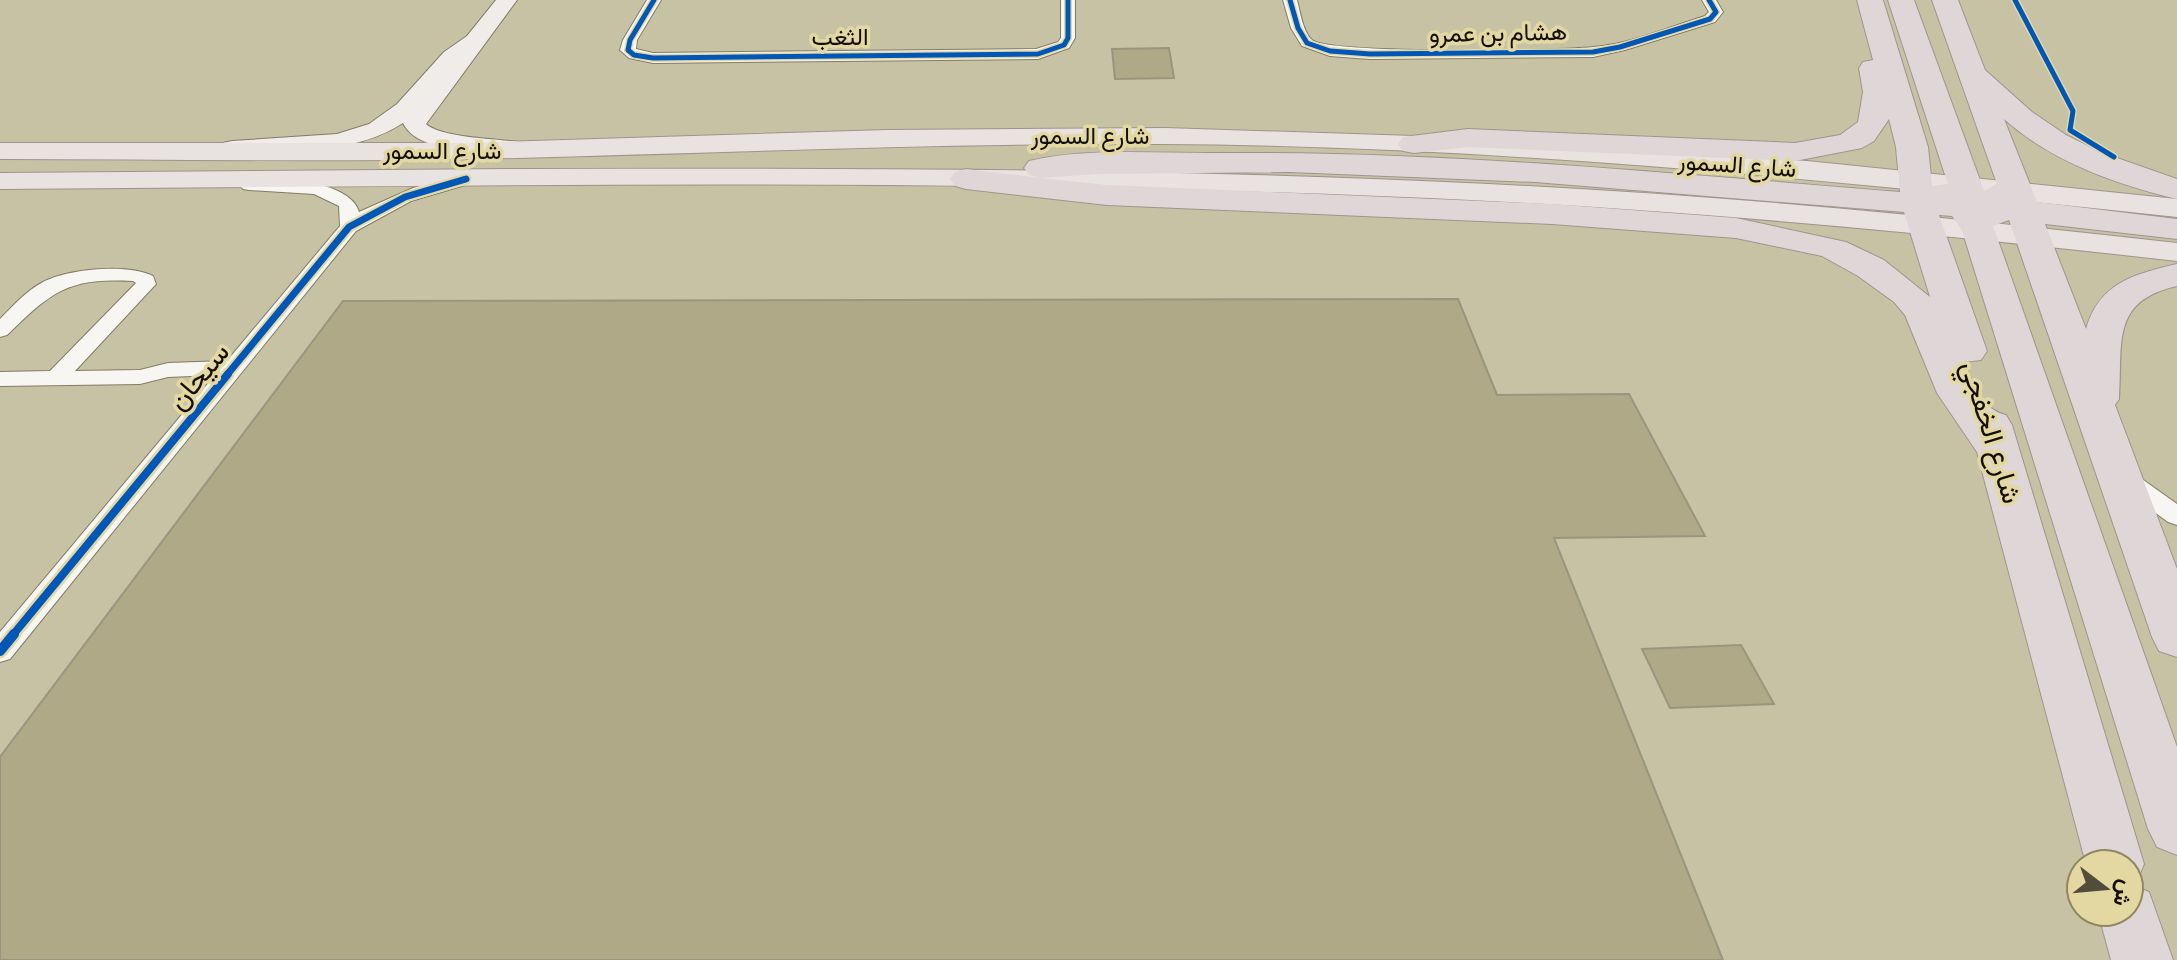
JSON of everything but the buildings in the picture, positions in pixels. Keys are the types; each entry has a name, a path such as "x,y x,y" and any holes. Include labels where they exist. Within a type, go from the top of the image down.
{"highway":[{"path":"1414,144 1468,138 1795,152 1845,145 1867,132 1878,115 1879,91 1855,0"},
{"name":"شارع الخفجي","path":"1870,0 1912,147 1921,203 1999,451 2111,848"},
{"path":"1901,0 2177,829"},
{"path":"1945,0 2121,476 2177,637"},
{"path":"1969,70 2037,131 2068,149 2095,162 2177,189"},
{"path":"966,179 1031,169 1097,164 1290,162 1535,172 2022,211 2177,229"},
{"path":"966,179 1107,195 1394,205 1614,218 1736,228 1813,243 1834,249 1871,268 1907,294 1923,312 1957,393 1999,451"},
{"path":"1971,207 1999,199 2022,211"},
{"path":"2098,414 2103,330 2111,308 2131,286 2177,275"},
{"path":"2133,928 2142,960"}],"main road":[{"name":"شارع السمور","path":"0,151 528,150 887,138 1150,136 1414,144 1807,169 1921,203"},
{"name":"شارع السمور","path":"0,181 966,179"},
{"path":"2022,211 2177,208"},
{"path":"2022,211 2177,252"}],"street":[{"path":"227,150 261,144 338,140 374,130 399,115 459,50 474,40 507,0"},
{"name":"الثغب","path":"654,0 630,40 628,50 634,55 653,58 1038,54 1064,45 1068,38 1068,0"},
{"name":"هشام بن عمرو","path":"1290,0 1298,28 1307,43 1330,51 1370,54 1607,50 1710,19 1716,12 1709,0"},
{"path":"474,40 416,118 415,129 435,140 502,143 528,150"},
{"name":"سيحان","path":"0,651 349,227 410,194 466,179"},
{"path":"155,180 321,191 347,203 349,227"},
{"path":"0,331 44,288 62,279 143,277 146,284 56,378"},
{"path":"0,379 140,377 168,381 229,372"},
{"path":"2121,476 2177,516"}],"cycle path":[{"path":"654,0 630,40 628,50 634,55 653,58 1038,54 1064,45 1068,38 1068,0"},
{"path":"1290,0 1298,28 1307,43 1330,51 1370,54 1593,52 1620,47 1710,19 1716,12 1709,0"},
{"path":"2015,0 2073,111 2070,130 2114,157"},
{"path":"0,651 349,227 405,197 466,179"}]}
